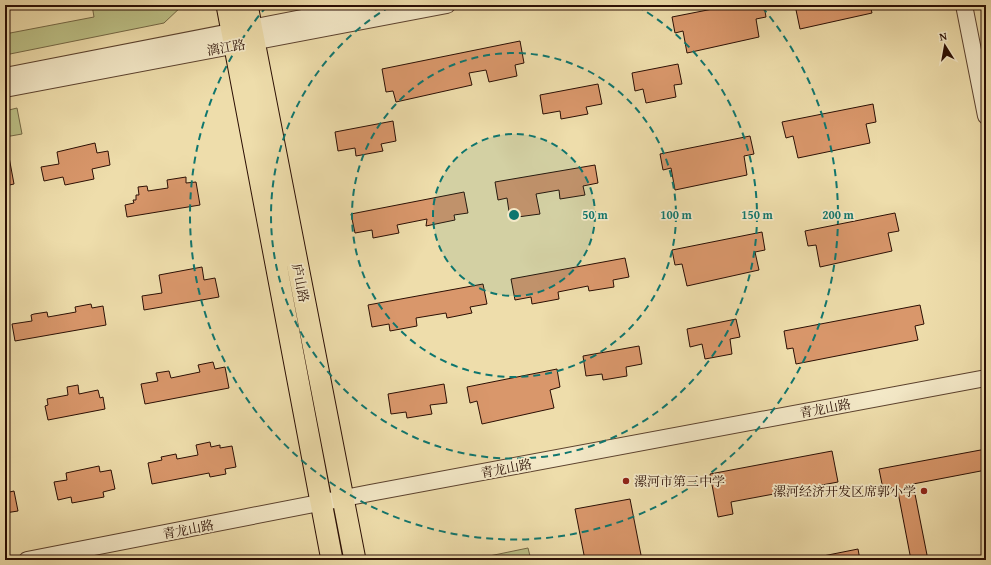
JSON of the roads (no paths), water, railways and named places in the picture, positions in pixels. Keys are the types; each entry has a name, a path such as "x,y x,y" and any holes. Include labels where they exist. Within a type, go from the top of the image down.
{"main road":[{"name":"庐山路","path":"227,5 243,36 344,498 356,560"},
{"name":"庐山路","path":"247,5 243,36 321,503 332,560"}],"street":[{"name":"漓江路","path":"5,90 243,36 369,5"},
{"name":"漓江路","path":"5,76 243,36 447,5"},
{"path":"964,5 986,116"},
{"path":"974,5 986,63"},
{"name":"青龙山路","path":"27,560 344,498 986,378"}],"place":[{"name":"漯河市第三中学","path":"626,481"},
{"name":"漯河经济开发区席郭小学","path":"924,491"}]}
